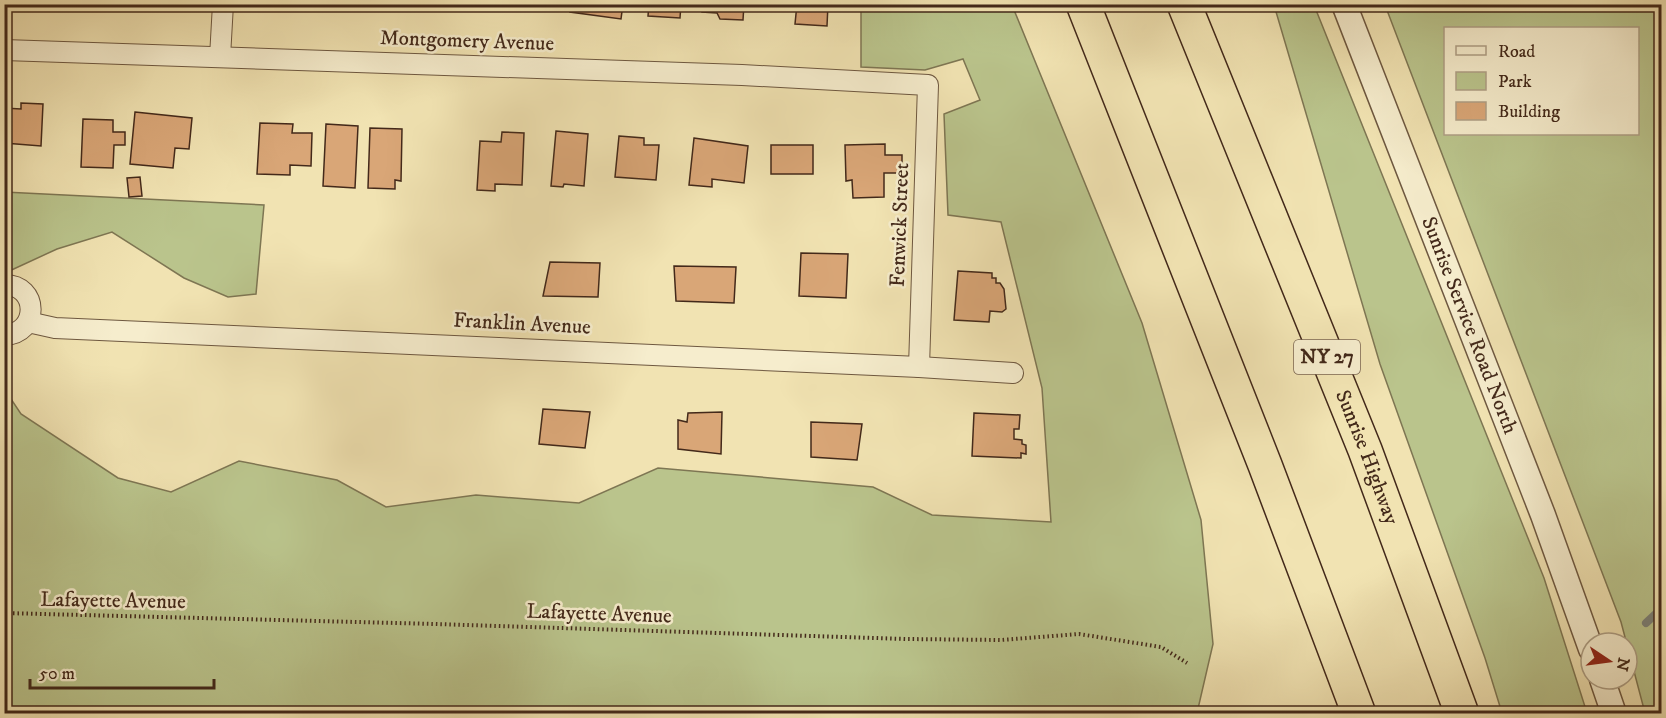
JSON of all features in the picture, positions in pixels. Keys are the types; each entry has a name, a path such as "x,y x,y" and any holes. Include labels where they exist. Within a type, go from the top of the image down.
{"highway":[{"path":"1083,4 1265,465 1359,714"},
{"name":"Sunrise Highway","path":"1184,4 1365,450 1462,714"}],"street":[{"path":"220,57 223,4"},
{"name":"Sunrise Service Road North","path":"1344,4 1544,515 1585,631"},
{"name":"Montgomery Avenue","path":"4,50 742,75 928,86"},
{"name":"Fenwick Street","path":"920,367 928,86"},
{"path":"4,285 17,287 29,298 31,306 28,322 16,333 4,335"},
{"name":"Franklin Avenue","path":"28,322 55,328 920,367 1013,374"},
{"path":"1606,691 1614,714"}],"path":[{"name":"Lafayette Avenue","path":"4,613 906,639 1001,639 1079,634 1161,647 1187,663"}],"green space":[{"path":"861,5 1012,5 1142,323 1201,520 1213,644 1197,713 5,713 5,390 21,414 118,478 171,492 239,461 337,480 386,507 476,495 579,503 658,468 873,487 932,515 1051,522 1042,388 1001,222 948,215 944,114 980,100 963,59 925,70 861,67"},
{"path":"1274,5 1314,5 1544,578 1587,713 1502,713 1485,658 1380,364"},
{"path":"1385,5 1661,5 1661,713 1645,713 1639,690 1639,631 1623,631"},
{"path":"4,192 264,205 256,294 228,297 184,278 112,232 57,249 5,273"}],"building":[{"path":"494,4 534,4 534,9 495,9"},
{"path":"571,4 623,4 621,19 570,12"},
{"path":"649,4 681,4 680,18 648,16"},
{"path":"703,4 744,4 743,20 720,19 717,13 702,12"},
{"path":"797,4 828,4 827,26 795,24"},
{"path":"21,103 43,104 41,146 4,143 4,108 21,109"},
{"path":"135,112 192,118 189,149 175,148 173,168 130,164"},
{"path":"83,119 113,120 113,132 125,132 125,145 114,145 113,168 81,167"},
{"path":"260,123 293,124 292,133 312,133 311,166 290,165 290,175 257,174"},
{"path":"326,124 358,126 355,188 323,186"},
{"path":"370,128 402,129 401,181 395,180 395,189 368,188"},
{"path":"556,131 588,134 584,186 564,184 563,187 551,186"},
{"path":"502,132 524,133 522,185 495,184 495,191 477,190 480,141 501,142"},
{"path":"619,136 644,138 644,145 659,145 656,180 615,177"},
{"path":"694,138 748,146 744,183 712,179 712,187 689,185"},
{"path":"885,144 885,155 902,155 902,173 884,173 884,197 853,198 852,180 846,181 845,145"},
{"path":"771,145 813,145 813,174 771,174"},
{"path":"140,177 142,196 129,197 127,178"},
{"path":"801,253 848,254 846,298 799,296"},
{"path":"550,262 600,263 598,297 543,296"},
{"path":"674,266 736,267 734,303 676,301"},
{"path":"958,271 992,273 992,278 996,278 996,283 1000,283 1004,289 1006,309 1002,312 990,311 989,322 954,320"},
{"path":"543,409 590,412 585,448 539,444"},
{"path":"722,412 721,454 678,449 678,420 687,422 688,413"},
{"path":"974,413 1020,415 1019,429 1014,429 1014,439 1022,440 1022,444 1026,445 1026,454 1021,453 1021,458 972,456"},
{"path":"811,422 862,424 857,460 811,457"}],"waterway":[{"path":"1646,623 1662,608"}]}
